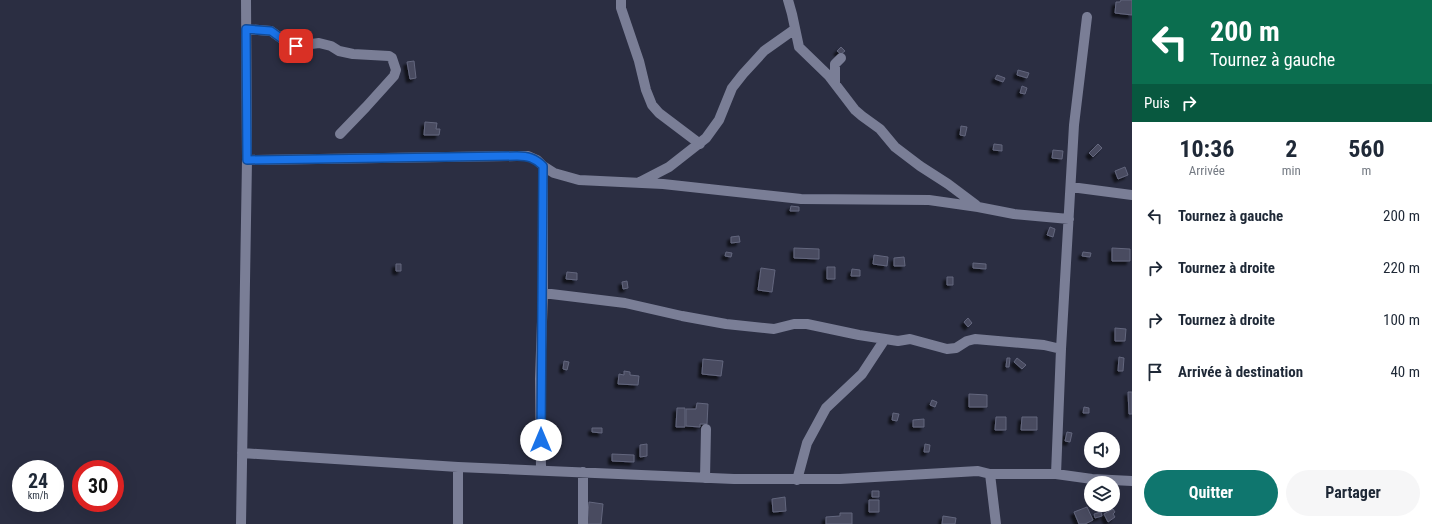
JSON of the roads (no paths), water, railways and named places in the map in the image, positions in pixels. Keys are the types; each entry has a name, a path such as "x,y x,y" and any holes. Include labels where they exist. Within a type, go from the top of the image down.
{"street":[{"path":"241,524 247,160 246,0"},
{"path":"621,0 646,90 652,105 659,113 700,144"},
{"path":"788,0 799,47 835,83 858,113 880,129 896,147 920,166 948,184 978,207"},
{"path":"1056,474 1061,349 1074,126 1088,17"},
{"path":"246,29 271,31 289,44 296,46 319,43 331,46 339,51 353,54 389,56 392,58 396,70 394,76 340,134"},
{"path":"638,183 669,167 700,144 719,120 732,88 751,64 764,51 795,29"},
{"path":"835,83 835,64 841,58"},
{"path":"247,160 528,156 537,160 554,173 580,180 662,184 801,199 928,200 1014,214 1069,220"},
{"path":"541,470 540,379 543,293 543,166"},
{"path":"1071,187 1132,195"},
{"path":"543,293 625,303 726,324 774,329 794,324 806,324 846,333 898,341 910,339 947,350 956,348 975,338 1044,345 1061,349"},
{"path":"797,480 807,443 826,408 862,374 885,339"},
{"path":"705,478 706,429"},
{"path":"242,453 458,467 705,478 797,480 840,479 978,471 990,474 1056,474 1092,479 1132,481"},
{"path":"458,467 458,524"},
{"path":"583,472 583,524"},
{"path":"990,474 996,524"}]}
